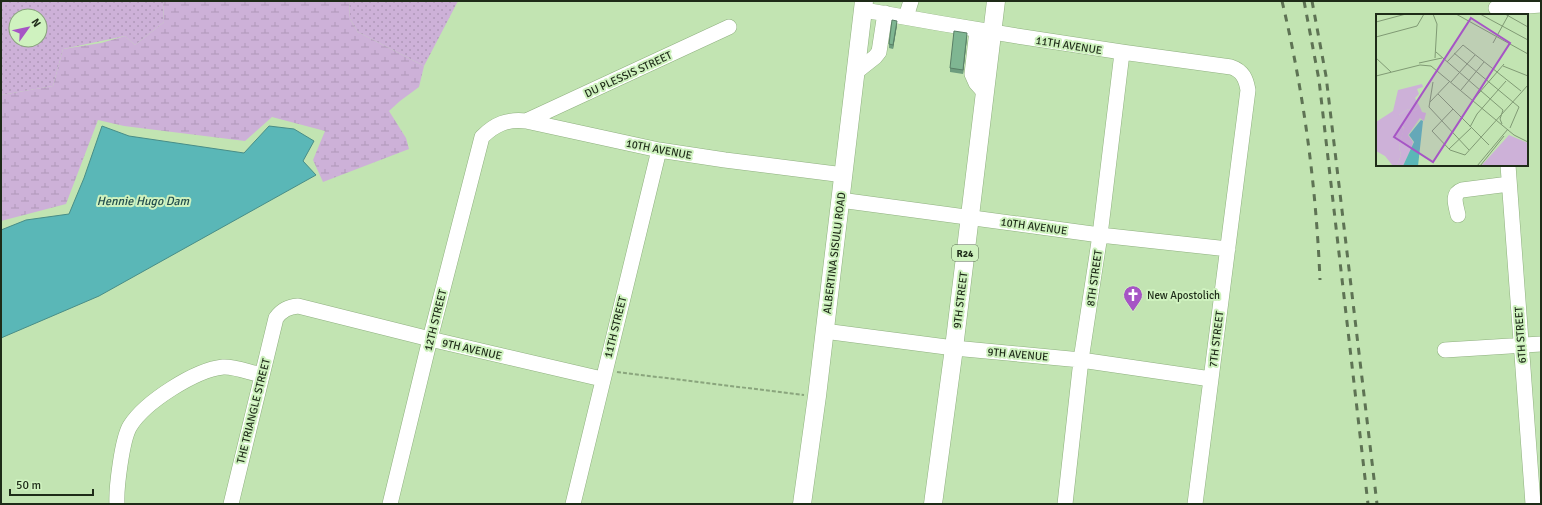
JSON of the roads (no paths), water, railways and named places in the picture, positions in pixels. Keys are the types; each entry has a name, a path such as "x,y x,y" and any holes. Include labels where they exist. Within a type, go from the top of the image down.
{"main road":[{"name":"9TH STREET","path":"933,504 954,348 985,92 985,31 996,1"},
{"name":"ALBERTINA SISULU ROAD","path":"802,504 817,396 865,5"}],"street":[{"path":"906,17 911,1"},
{"path":"1496,8 1541,4"},
{"name":"11TH AVENUE","path":"865,5 885,13 985,31 1122,53 1238,69 1243,74 1248,90 1246,103"},
{"path":"856,72 879,52 885,13"},
{"name":"DU PLESSIS STREET","path":"526,121 729,27"},
{"name":"8TH STREET","path":"1065,504 1122,53"},
{"name":"7TH STREET","path":"1196,504 1246,103"},
{"name":"10TH AVENUE","path":"482,137 499,123 508,121 526,121 659,150 844,175"},
{"name":"12TH STREET","path":"390,504 430,339 482,137"},
{"name":"11TH STREET","path":"573,504 603,375 659,150"},
{"name":"6TH STREET","path":"1508,166 1533,504"},
{"path":"1458,214 1455,196 1457,192 1462,190 1509,184"},
{"name":"10TH AVENUE","path":"840,200 1100,236 1228,249"},
{"name":"9TH AVENUE","path":"276,318 281,311 289,307 298,306 430,339 603,375"},
{"name":"THE TRIANGLE STREET","path":"231,504 276,318"},
{"name":"9TH AVENUE","path":"824,331 954,348 1082,360 1211,379"},
{"path":"1445,350 1541,344"},
{"path":"117,504 116,491 126,436 129,427 144,410 166,392 191,378 214,368 233,368 262,375"}],"water":[{"name":"Hennie Hugo Dam","path":"102,126 129,136 244,153 269,126 294,129 314,141 303,161 316,175 99,296 1,338 1,230 26,220 69,214 84,178"}],"railway":[{"path":"1282,1 1297,70 1308,140 1320,280"},
{"path":"1304,1 1319,80 1368,504"},
{"path":"1312,1 1326,76 1377,504"}],"place":[{"name":"New Apostolich","path":"1133,312"}]}
